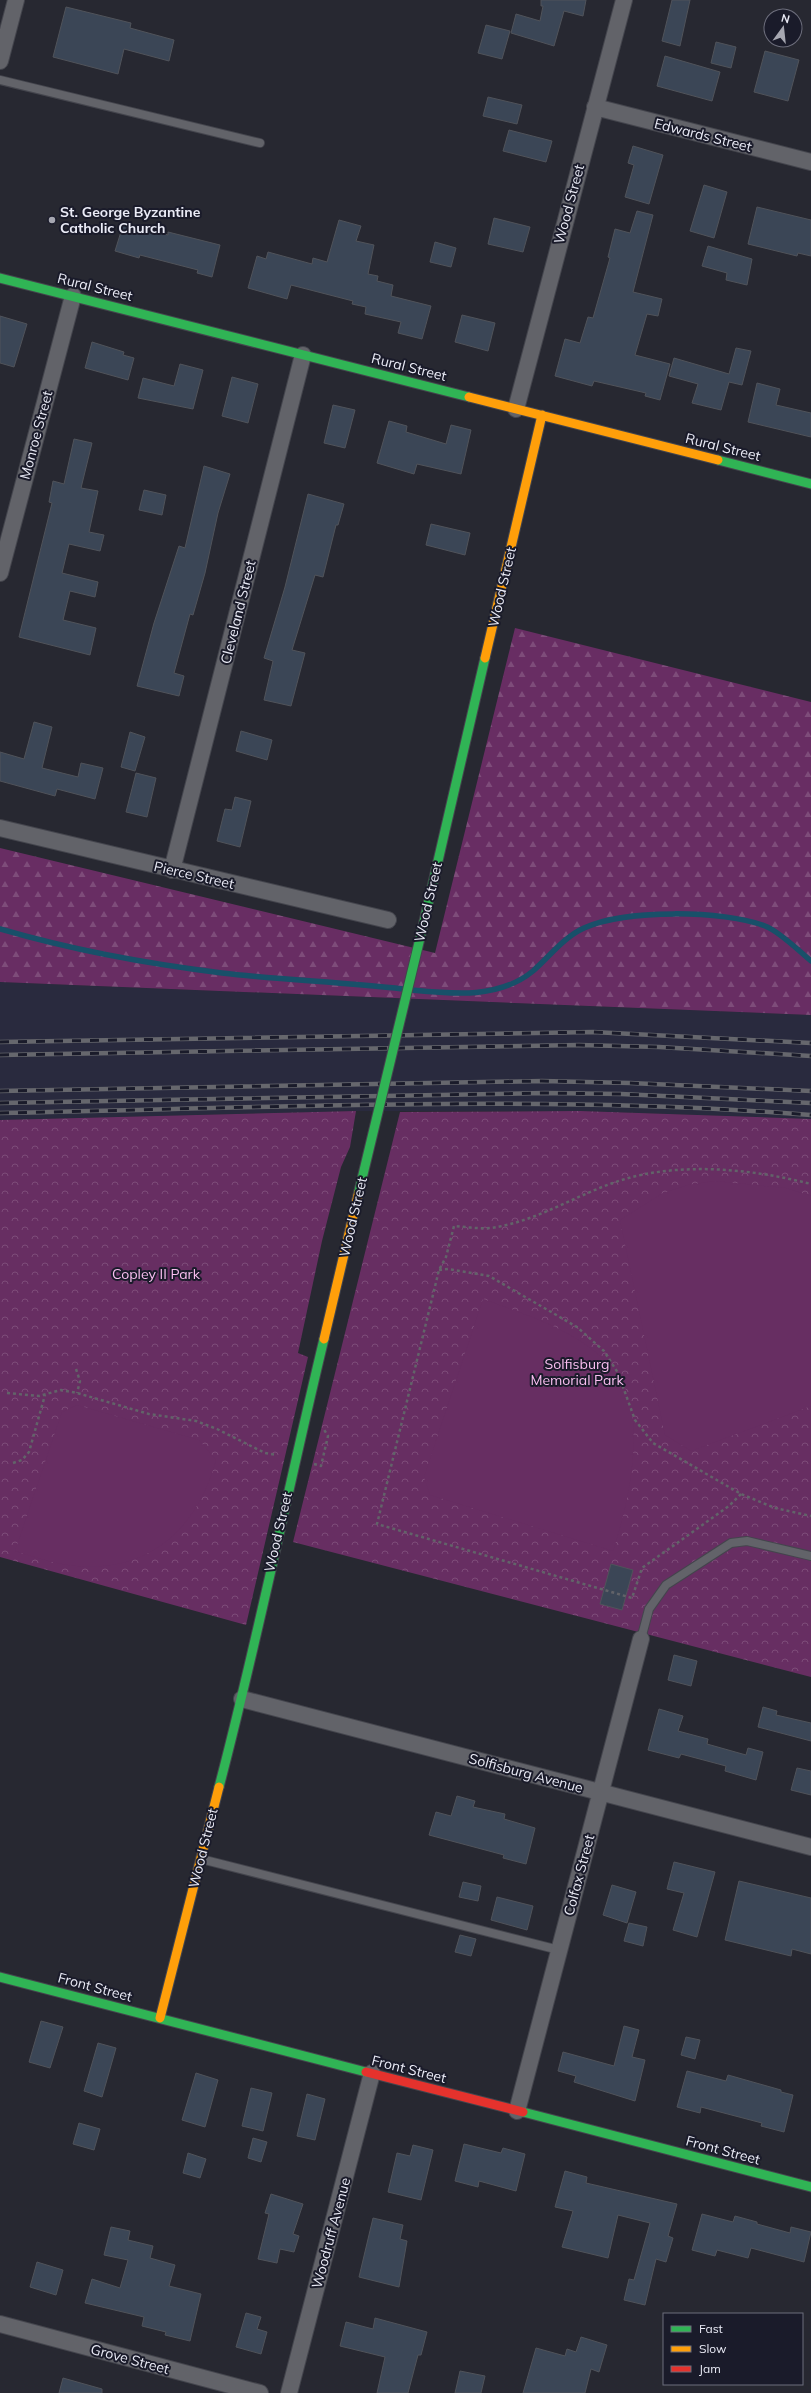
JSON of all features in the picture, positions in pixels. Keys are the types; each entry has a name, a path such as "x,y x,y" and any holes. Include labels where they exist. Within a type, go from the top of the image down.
{"street":[{"path":"0,61 16,0"},
{"name":"Wood Street","path":"516,409 624,0"},
{"name":"Edwards Street","path":"595,107 811,162"},
{"name":"Rural Street","path":"0,278 811,484"},
{"name":"Monroe Street","path":"0,573 72,296"},
{"name":"Cleveland Street","path":"172,870 303,355"},
{"name":"Wood Street","path":"160,2018 242,1699 280,1521 422,930 542,415"},
{"name":"Pierce Street","path":"0,828 388,920"},
{"name":"Colfax Street","path":"517,2111 641,1639"},
{"name":"Solfisburg Avenue","path":"242,1699 811,1847"},
{"name":"Front Street","path":"0,1976 811,2187"},
{"name":"Woodruff Avenue","path":"289,2393 372,2074"},
{"name":"Grove Street","path":"0,2324 260,2393"}],"lane":[{"path":"0,80 260,143"},
{"path":"641,1639 649,1609 666,1585 731,1543 747,1541 811,1556"},
{"path":"200,1859 559,1950"}],"path":[{"path":"741,1494 729,1506 642,1568 632,1598 376,1524 438,1270 446,1257 454,1226 496,1227 541,1215 625,1179 657,1173 704,1170 749,1172 811,1184"},
{"path":"438,1270 448,1269 489,1276 576,1327 604,1352 618,1373 635,1420 654,1443 741,1494 775,1508 811,1516"},
{"path":"76,1369 80,1381 77,1393"},
{"path":"7,1393 16,1395 45,1394 61,1390 77,1393 149,1414 196,1421 217,1428 265,1453 283,1457"},
{"path":"13,1463 22,1460 28,1452 45,1394"}],"shaded area":[{"path":"0,982 811,1015 811,1119 580,1111 356,1111 0,1120"}],"green space":[{"path":"515,628 811,702 811,1015 0,982 0,848 435,953"},
{"name":"Copley II Park","path":"356,1111 350,1147 341,1167 322,1241 298,1353 308,1357 246,1625 0,1557 0,1120"},
{"name":"Solfisburg Memorial Park","path":"580,1111 811,1119 811,1677 293,1542 400,1112"},
{"path":"714,1181 786,1188 811,1196 811,1406 691,1451 665,1435 620,1220 663,1193 688,1185"},
{"path":"483,1299 537,1319 573,1337 589,1347 617,1374 627,1392 632,1413 634,1437 633,1461 624,1510 613,1551 430,1495 424,1477"},
{"path":"77,1405 199,1440 216,1460 207,1486 195,1509 180,1529 162,1545 141,1557 117,1564 91,1567 56,1563 15,1551 62,1412"}],"building":[{"path":"541,0 586,0 583,16 564,11 554,46 511,33 516,14 540,21 543,6 541,6"},
{"path":"672,0 690,0 680,46 662,41"},
{"path":"66,7 131,23 130,28 174,40 169,61 124,49 118,74 53,57"},
{"path":"486,25 510,31 502,59 478,53"},
{"path":"716,42 736,47 731,68 711,63"},
{"path":"765,51 799,60 788,101 754,92"},
{"path":"665,56 720,72 712,101 657,86"},
{"path":"488,97 522,105 517,124 483,116"},
{"path":"509,130 552,141 546,162 503,151"},
{"path":"633,146 663,155 649,204 625,197 634,165 628,163"},
{"path":"704,185 727,192 714,238 690,231"},
{"path":"757,207 811,220 811,256 798,253 797,256 748,244"},
{"path":"637,211 653,215 633,292 662,299 658,316 647,314 635,355 670,364 660,400 645,396 646,393 594,381 592,386 555,376 565,339 580,343 588,317 593,318 610,258 608,257 615,229 630,233"},
{"path":"494,218 530,227 523,252 488,244"},
{"path":"339,220 361,226 356,241 374,245 368,274 378,276 377,281 393,285 391,296 431,306 422,339 398,333 401,322 365,314 366,307 352,304 353,301 291,285 287,299 248,288 257,256 266,259 268,252 312,264 313,258 327,262"},
{"path":"124,222 168,235 168,232 220,245 212,277 197,273 198,270 140,255 139,258 115,251"},
{"path":"435,242 456,248 451,267 430,262"},
{"path":"708,246 752,259 747,285 726,280 727,273 702,266"},
{"path":"462,315 495,323 488,351 455,342"},
{"path":"0,316 27,324 14,367 0,363"},
{"path":"92,342 124,352 123,355 134,358 128,380 85,368"},
{"path":"736,348 751,351 742,385 729,382 721,410 692,403 698,384 669,376 674,358 729,374"},
{"path":"180,364 203,370 193,409 138,398 143,378 174,386"},
{"path":"232,377 258,384 248,423 222,416"},
{"path":"757,383 780,389 776,405 811,413 811,437 748,422"},
{"path":"333,405 355,410 345,448 324,443"},
{"path":"389,421 407,426 406,432 446,444 451,425 471,430 461,474 417,464 414,474 377,463"},
{"path":"74,439 92,443 81,488 98,491 89,532 104,535 100,551 69,544 62,573 98,582 95,597 70,591 63,620 96,628 90,655 19,637 52,503 49,502 53,481 64,484"},
{"path":"204,466 230,474 218,513 205,573 193,615 190,614 174,673 184,676 179,696 137,686 154,623 179,546 185,548"},
{"path":"144,490 166,495 162,515 139,510"},
{"path":"308,494 344,504 338,525 336,525 323,577 315,575 292,650 305,653 291,706 264,700 273,661 264,658 285,587"},
{"path":"431,524 470,533 465,555 426,545"},
{"path":"34,722 52,727 42,768 78,777 81,763 103,768 95,799 57,789 55,796 0,781 0,752 24,759"},
{"path":"241,731 272,740 267,760 236,751"},
{"path":"130,732 145,737 135,771 121,767"},
{"path":"136,773 156,778 147,817 126,812"},
{"path":"235,797 251,801 240,847 217,841 225,809 232,810"},
{"path":"611,1564 633,1570 622,1610 600,1604"},
{"path":"674,1655 697,1661 691,1686 668,1680"},
{"path":"763,1707 777,1711 776,1715 811,1723 811,1741 758,1727"},
{"path":"659,1709 683,1716 678,1731 708,1739 707,1744 746,1755 748,1748 763,1752 756,1780 725,1771 726,1766 681,1754 679,1758 648,1750"},
{"path":"797,1768 811,1771 811,1795 791,1790"},
{"path":"457,1796 475,1801 473,1807 505,1814 504,1819 535,1828 526,1864 503,1858 504,1855 429,1835 436,1812 451,1816"},
{"path":"674,1862 715,1872 697,1937 673,1930 684,1893 667,1889"},
{"path":"739,1881 811,1898 811,1954 792,1949 791,1956 725,1940"},
{"path":"463,1882 481,1886 478,1901 459,1897"},
{"path":"612,1885 636,1892 627,1923 603,1915"},
{"path":"497,1897 533,1906 527,1930 491,1920"},
{"path":"629,1923 647,1927 643,1946 624,1941"},
{"path":"460,1935 476,1939 471,1956 455,1952"},
{"path":"41,2021 63,2027 50,2068 29,2062"},
{"path":"624,2026 639,2030 632,2057 645,2060 635,2101 574,2082 576,2076 558,2071 563,2052 614,2066"},
{"path":"686,2037 700,2040 695,2059 681,2055"},
{"path":"98,2043 116,2048 102,2097 84,2091"},
{"path":"687,2071 726,2081 728,2075 781,2090 781,2092 793,2095 784,2132 761,2126 762,2123 701,2107 700,2113 677,2107"},
{"path":"196,2073 218,2080 205,2127 182,2120"},
{"path":"251,2088 272,2093 263,2131 242,2126"},
{"path":"307,2094 325,2099 315,2140 297,2136"},
{"path":"79,2123 100,2129 94,2150 73,2144"},
{"path":"253,2138 267,2142 261,2162 248,2158"},
{"path":"464,2144 501,2153 503,2148 525,2154 516,2191 479,2181 478,2187 455,2181"},
{"path":"413,2145 433,2150 421,2200 388,2192 397,2153 410,2156"},
{"path":"188,2153 206,2159 200,2178 183,2173"},
{"path":"565,2171 587,2177 586,2183 677,2204 668,2236 673,2238 666,2262 656,2259 645,2305 624,2300 629,2279 634,2280 650,2223 618,2215 608,2258 562,2247 573,2211 555,2207"},
{"path":"271,2194 303,2204 293,2234 299,2236 294,2252 280,2249 277,2263 258,2259 269,2214 265,2213"},
{"path":"702,2214 733,2222 735,2216 790,2233 791,2227 811,2232 804,2262 751,2248 748,2258 717,2250 715,2256 692,2250"},
{"path":"373,2218 403,2225 400,2239 407,2241 399,2287 359,2277"},
{"path":"111,2227 130,2231 128,2240 153,2246 150,2258 175,2265 169,2286 201,2294 190,2341 165,2335 166,2332 142,2326 144,2317 85,2303 92,2279 120,2288 128,2260 104,2255"},
{"path":"37,2262 63,2270 56,2295 30,2287"},
{"path":"246,2313 261,2317 257,2329 267,2332 261,2354 236,2347"},
{"path":"375,2318 427,2332 421,2355 418,2355 408,2393 377,2393 385,2357 340,2346 346,2322 373,2329"},
{"path":"581,2337 607,2345 599,2372 591,2369 585,2393 523,2393 536,2348 565,2356 567,2349 576,2352"},
{"path":"460,2371 485,2376 481,2393 455,2393"},
{"path":"63,2378 102,2389 102,2393 59,2393"}],"waterway":[{"path":"412,990 459,993 491,990 506,986 520,980 533,971 563,942 584,928 623,917 648,915 674,914 725,917 765,926 776,932 811,961"},
{"path":"0,929 82,950 166,965 222,973 403,989"}],"railway":[{"path":"0,1042 593,1032 811,1043"},
{"path":"0,1055 579,1045 659,1047 811,1056"},
{"path":"0,1091 542,1081 630,1083 811,1091"},
{"path":"0,1103 545,1093 621,1094 811,1103"},
{"path":"0,1113 406,1104 507,1104 609,1105 811,1115"}],"traffic: fast":[{"path":"0,278 469,397"},
{"path":"718,460 811,484"},
{"path":"422,930 485,658"},
{"path":"359,1191 422,930"},
{"path":"219,1787 247,1676 324,1339"},
{"path":"0,1977 366,2072"},
{"path":"523,2112 811,2187"}],"traffic: slow":[{"path":"469,397 718,460"},
{"path":"485,658 542,415"},
{"path":"324,1339 359,1191"},
{"path":"160,2018 219,1787"}],"traffic: jam":[{"path":"366,2072 523,2112"}],"place":[{"name":"St. George Byzantine Catholic Church","path":"52,220"}]}
